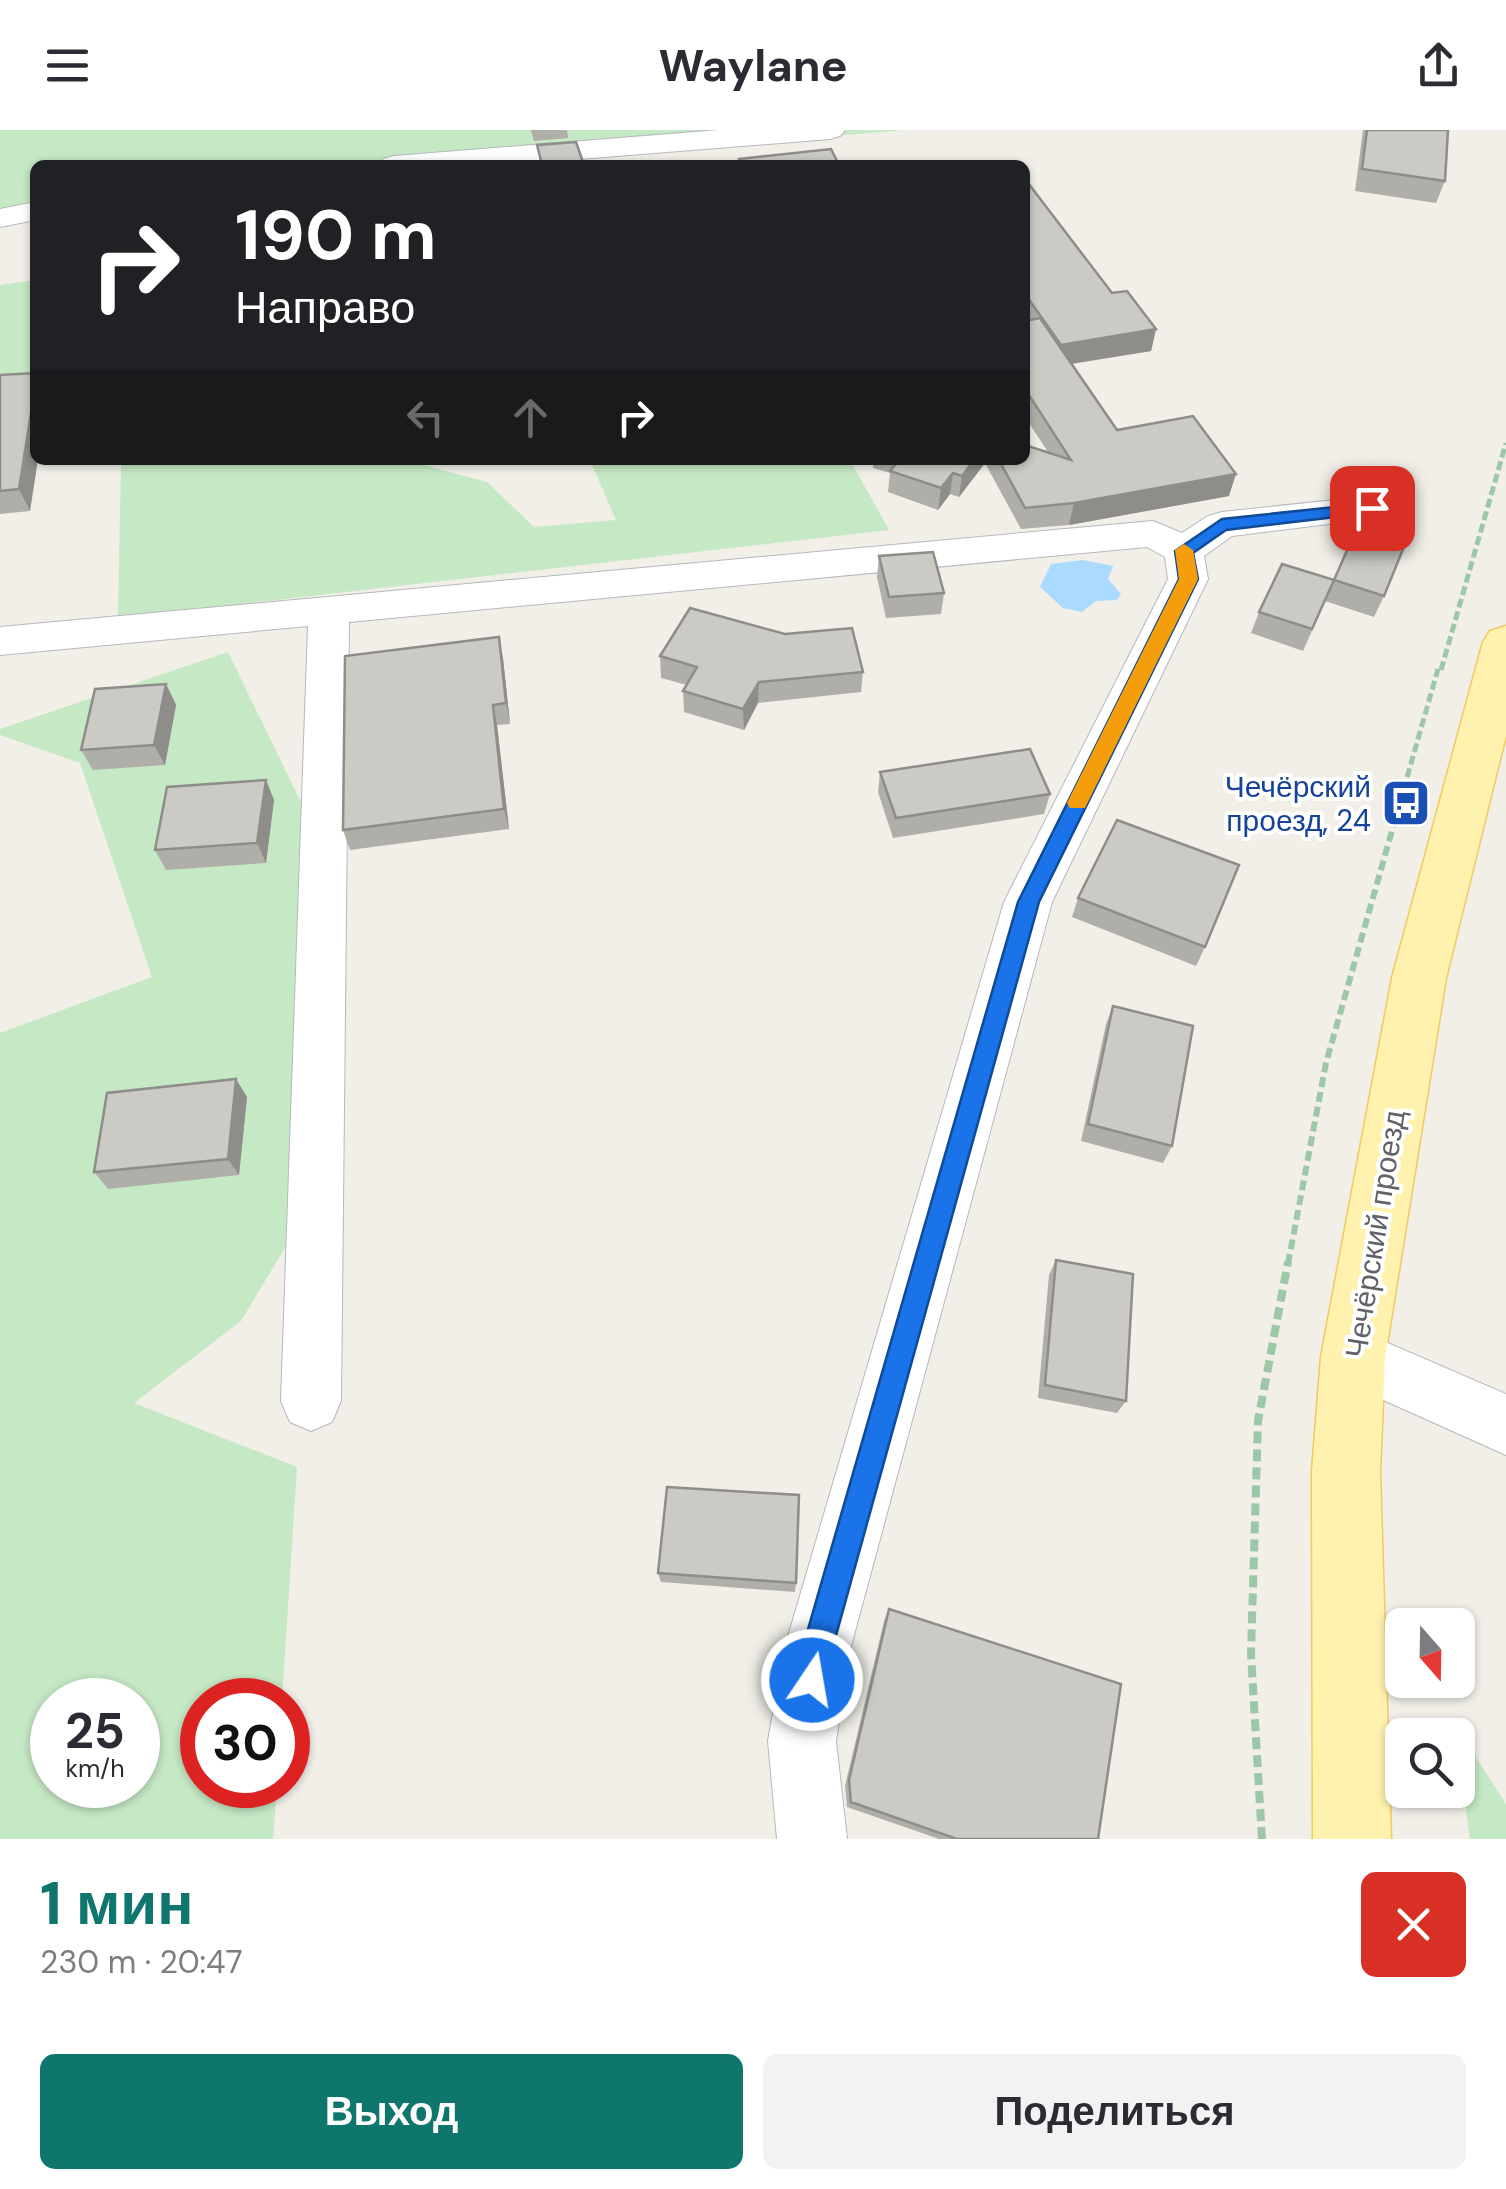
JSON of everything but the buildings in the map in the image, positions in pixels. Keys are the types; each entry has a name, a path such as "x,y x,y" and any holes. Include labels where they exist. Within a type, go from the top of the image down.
{"main road":[{"name":"Чечёрский проезд","path":"1352,1839 1346,1471 1353,1357 1419,978 1484,697"}],"street":[{"path":"456,160 830,130"},
{"path":"0,218 30,213"},
{"path":"1184,551 1222,525 1372,508"},
{"path":"0,641 1152,534 1184,551"},
{"path":"812,1839 802,1741 817,1650 1028,902 1188,579 1184,551"},
{"path":"311,1402 329,610"},
{"path":"1353,1357 1506,1425"}],"path":[{"path":"1262,1839 1251,1654 1258,1421 1326,1062 1484,697 1506,443"}],"green space":[{"path":"0,130 904,130 558,160 30,160 30,217 0,221"},
{"path":"30,281 30,391 0,394 0,285"},
{"path":"121,465 424,465 487,482 534,527 616,520 592,465 853,465 889,530 118,618"},
{"path":"228,652 313,827 301,1221 241,1321 134,1403 297,1467 283,1678 180,1678 180,1808 275,1808 273,1839 0,1839 0,1033 152,977 80,763 0,735 0,729"},
{"path":"1475,1756 1506,1804 1506,1839 1470,1839 1466,1808 1475,1808"}],"water":[{"path":"1083,560 1113,566 1108,579 1121,594 1117,600 1096,601 1082,612 1063,608 1040,587 1051,564"}],"slow traffic":[{"path":"1078,803 1188,579 1184,550"}],"place":[{"name":"Чечёрский проезд, 24","path":"1406,803"}],"route":[{"path":"812,1680 817,1650 1028,902 1188,579 1184,551 1222,525 1372,508"}]}
